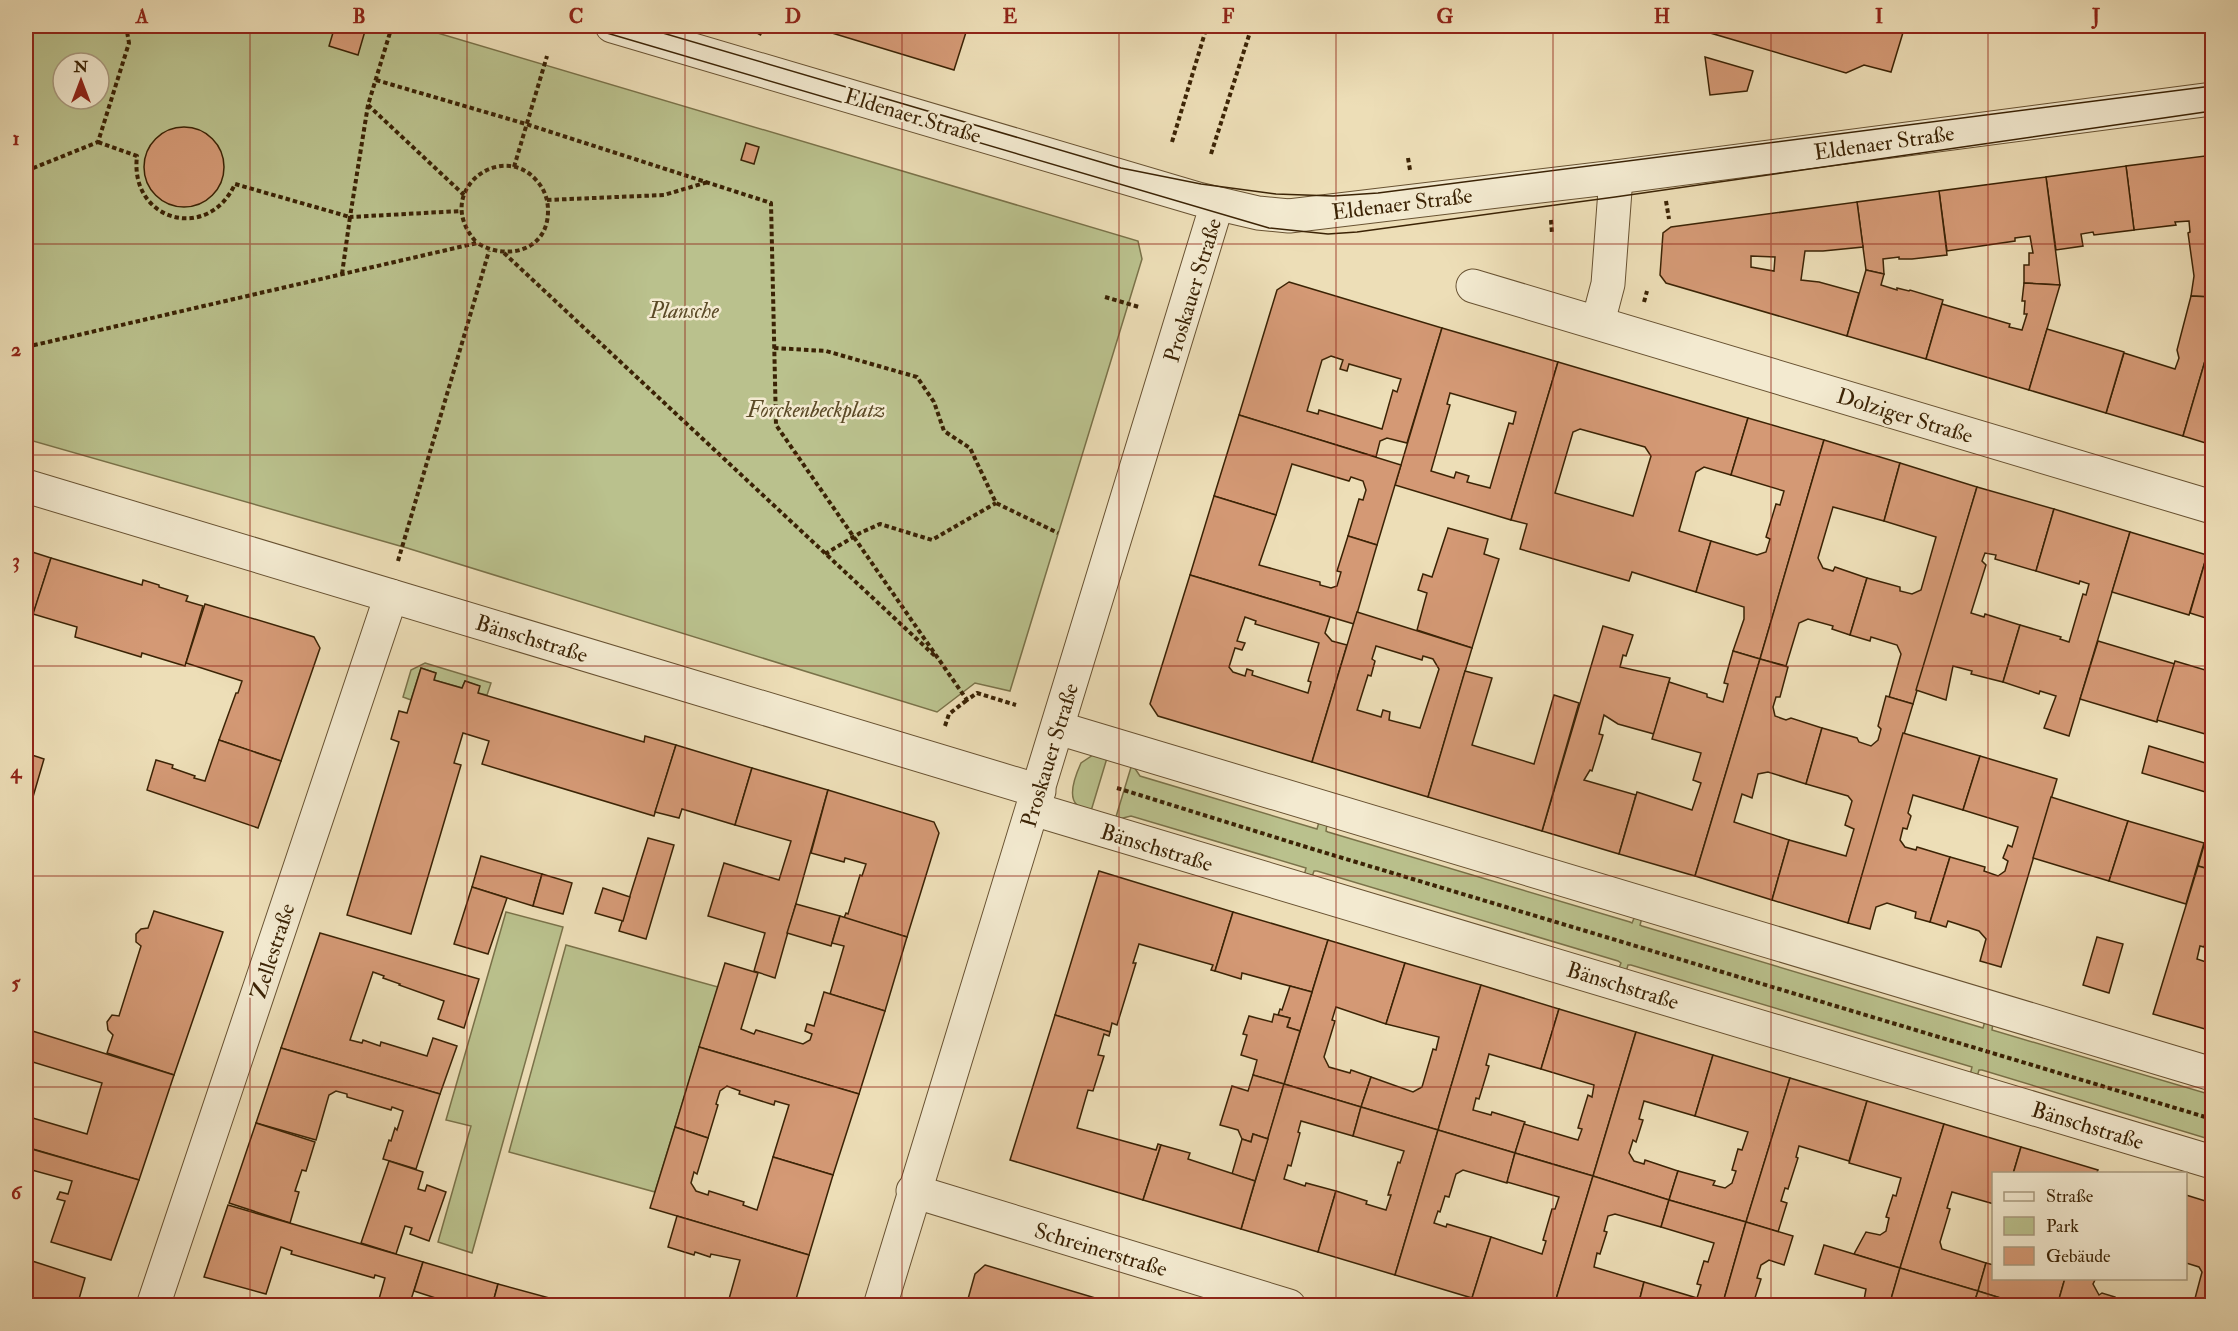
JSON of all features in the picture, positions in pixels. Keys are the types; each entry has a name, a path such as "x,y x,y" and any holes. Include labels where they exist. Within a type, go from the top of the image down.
{"street":[{"name":"Eldenaer Straße","path":"612,26 1217,204 1258,213 1289,216 1616,177 2212,99"},
{"path":"1598,322 1608,284 1616,177"},
{"name":"Proskauer Straße","path":"880,1305 1217,204"},
{"name":"Dolziger Straße","path":"1473,286 2212,507"},
{"name":"Bänschstraße","path":"26,486 391,596 1036,800 1304,891 2212,1162"},
{"name":"Zellestraße","path":"153,1305 391,596"},
{"path":"1058,728 2212,1074"},
{"name":"Schreinerstraße","path":"914,1191 1289,1305"}],"path":[{"path":"98,142 129,43 126,26"},
{"path":"342,274 368,105 392,26"},
{"path":"1172,142 1207,26"},
{"path":"1211,154 1252,26"},
{"path":"514,167 547,56"},
{"path":"376,80 526,124 771,204 776,425 967,700"},
{"path":"368,105 464,195"},
{"path":"26,171 98,142 136,156 136,180 145,198 161,212 177,218 198,218 212,212 223,204 235,184 350,216 461,211"},
{"path":"1408,159 1410,170"},
{"path":"502,166 514,167 526,171 543,189 548,213 545,226 538,238 517,252 489,251 477,243 463,223 461,211 464,195 470,183 478,175 502,166"},
{"path":"547,200 664,195 708,182"},
{"path":"1551,220 1552,234"},
{"path":"26,346 477,243"},
{"path":"399,561 489,251"},
{"path":"504,253 943,664"},
{"path":"1105,297 1139,306"},
{"path":"774,348 826,351 917,377 934,402 944,431 970,448 996,503 1058,533"},
{"path":"825,554 854,536 880,525 932,540 996,503"},
{"path":"945,726 949,714 977,693 1016,705"},
{"path":"1117,788 2212,1119"},
{"path":"1304,891 1328,809"},
{"path":"1617,984 1642,903"},
{"path":"1969,1089 1993,1008"}],"green space":[{"name":"Forckenbeckplatz","path":"26,26 414,26 1138,241 1142,259 1010,691 975,683 937,712 407,548 26,439"},
{"path":"425,663 491,683 487,695 478,693 479,686 465,681 462,688 434,680 436,673 421,668 411,700 403,697 411,670"},
{"path":"1093,755 1107,758 1091,811 1077,805 1073,791 1081,763"},
{"path":"1132,764 1140,776 1317,829 1319,822 1327,824 1326,831 1328,832 1632,923 1635,916 1642,918 1640,925 1642,926 1983,1028 1985,1021 1993,1023 1992,1030 2212,1095 2212,1140 1982,1070 1979,1070 1977,1077 1970,1075 1972,1067 1631,965 1628,965 1626,972 1618,970 1621,963 1618,961 1317,871 1314,871 1312,877 1304,876 1306,868 1131,816 1115,820"},
{"path":"506,912 563,927 472,1253 438,1242 471,1126 446,1120"},
{"path":"566,945 718,987 655,1192 509,1152"}],"building":[{"path":"335,26 347,26 365,31 358,55 329,46"},
{"path":"823,26 968,26 954,70 822,30"},
{"path":"1703,26 1905,26 1891,72 1864,65 1846,73 1707,32"},
{"path":"1705,57 1753,71 1747,91 1710,95"},
{"path":"184,127 199,130 212,139 221,152 224,167 221,182 212,195 199,204 184,207 169,204 156,195 147,182 144,167 147,152 156,139 169,130"},
{"path":"746,143 759,147 754,164 741,160"},
{"path":"2212,155 2212,210 2205,156"},
{"path":"2205,156 2212,210 2212,297 2191,296 2194,276 2188,233 2190,232 2189,221 2175,222 2176,225 2134,230 2126,166"},
{"path":"2126,166 2134,230 2094,235 2093,232 2081,234 2083,246 2056,250 2046,177"},
{"path":"2046,177 2060,285 2024,283 2024,265 2029,265 2029,253 2033,253 2030,236 2015,238 2015,241 1947,251 1939,191"},
{"path":"1939,191 1947,255 1912,259 1899,259 1899,257 1883,259 1884,274 1866,270 1857,202"},
{"path":"1857,202 1863,247 1805,251 1801,280 1819,282 1859,293 1847,336 1666,283 1660,275 1663,233 1671,227","holes":["1751,256 1775,257 1774,271 1751,267"]},
{"path":"1866,270 1884,274 1881,285 1897,290 1897,288 1910,290 1943,300 1926,359 1847,336"},
{"path":"1289,282 1442,328 1407,443 1387,438 1380,441 1376,457 1239,415 1277,290","holes":["1331,356 1343,360 1340,369 1347,371 1349,364 1401,379 1397,392 1393,390 1382,429 1319,410 1318,414 1307,411 1322,360"]},
{"path":"2024,283 2060,285 2029,390 1926,359 1942,304 2010,324 2009,327 2022,330 2027,314 2024,314 2025,301 2022,301"},
{"path":"2191,296 2212,297 2212,337 2183,436 2106,413 2124,353 2175,369 2179,358 2177,350"},
{"path":"1442,328 1558,362 1511,520 1395,485","holes":["1450,393 1516,412 1513,424 1509,423 1490,488 1467,482 1469,476 1456,472 1454,478 1431,471 1450,405 1447,404"]},
{"path":"2047,329 2124,352 2106,413 2029,390"},
{"path":"2212,337 2212,445 2183,436"},
{"path":"1558,362 1748,418 1731,475 1704,467 1696,472 1679,531 1711,541 1696,592 1632,572 1629,581 1520,549 1527,524 1511,520","holes":["1580,429 1645,447 1651,456 1633,516 1555,493 1573,432"]},
{"path":"1239,415 1401,465 1377,545 1348,536 1359,499 1363,500 1366,490 1363,481 1351,477 1349,481 1292,464 1276,515 1214,496"},
{"path":"1748,418 1824,440 1760,659 1733,651 1744,619 1744,607 1696,592 1711,541 1757,555 1766,552 1770,539 1766,537 1776,504 1780,505 1784,491 1731,475"},
{"path":"1824,440 1900,463 1884,521 1833,507 1818,558 1823,568 1833,571 1835,567 1867,578 1850,635 1832,629 1833,626 1808,619 1799,623 1786,666 1760,659"},
{"path":"1900,463 1977,487 1913,704 1889,697 1901,654 1897,645 1871,637 1870,641 1850,635 1867,578 1900,587 1900,591 1912,594 1921,590 1936,537 1884,521"},
{"path":"1977,487 2054,509 2036,571 1995,559 1996,555 1985,553 1982,561 1986,565 1971,613 1984,617 1985,614 2020,625 2003,682 1971,674 1972,671 1953,666 1946,700 1916,690"},
{"path":"1214,496 1276,515 1259,565 1320,582 1320,585 1331,588 1337,586 1341,572 1337,571 1348,536 1377,545 1354,624 1190,575"},
{"path":"2054,509 2130,532 2069,736 2044,728 2056,696 2040,691 2039,694 2003,682 2020,625 2061,637 2060,639 2069,642 2083,594 2086,595 2089,584 2080,581 2079,584 2036,571"},
{"path":"1448,528 1488,539 1484,554 1499,559 1472,648 1417,630 1427,593 1418,590 1423,574 1432,577"},
{"path":"2130,532 2207,555 2189,615 2112,592"},
{"path":"26,550 51,558 34,612 26,610"},
{"path":"2207,555 2212,557 2212,620 2190,613"},
{"path":"51,558 142,585 143,580 159,585 159,587 188,596 186,601 203,606 185,666 142,653 141,657 75,637 77,627 33,614"},
{"path":"1190,575 1330,617 1325,633 1332,641 1347,645 1312,762 1158,716 1150,704","holes":["1245,617 1256,621 1255,624 1319,643 1308,681 1311,682 1308,693 1252,675 1253,671 1247,669 1245,676 1233,672 1229,667 1235,648 1242,650 1245,643 1237,641"]},
{"path":"205,604 314,637 320,648 281,761 219,740 242,681 186,663"},
{"path":"1357,612 1472,648 1428,797 1312,762","holes":["1376,646 1422,660 1423,656 1433,659 1439,669 1420,728 1389,720 1390,712 1383,710 1381,717 1357,710 1368,675 1371,676 1375,661 1372,659"]},
{"path":"1603,626 1633,635 1620,667 1670,678 1654,734 1618,724 1604,715 1599,734 1603,735 1592,771 1590,770 1584,780 1636,795 1619,854 1542,831"},
{"path":"2098,641 2175,664 2157,722 2080,699"},
{"path":"1733,651 1760,659 1695,876 1619,854 1637,792 1692,810 1701,783 1693,780 1701,753 1652,739 1669,682 1707,694 1707,697 1723,702 1728,684 1724,683"},
{"path":"1760,659 1788,667 1780,697 1776,697 1773,707 1775,716 1786,720 1791,718 1822,728 1806,784 1768,772 1758,774 1752,798 1742,794 1734,822 1789,840 1772,900 1695,876"},
{"path":"2175,661 2212,672 2212,736 2157,720"},
{"path":"421,668 436,673 434,680 462,688 465,681 480,686 478,693 644,742 645,736 676,745 654,816 482,764 489,741 463,733 454,763 461,765 411,934 347,915 399,742 391,739 399,711 407,713"},
{"path":"1465,671 1492,678 1472,745 1534,764 1554,695 1579,703 1542,831 1428,797"},
{"path":"1886,696 1913,704 1848,923 1772,900 1789,840 1846,856 1854,829 1845,825 1852,801 1848,796 1806,784 1822,728 1857,738 1859,742 1871,746 1878,740 1881,729 1878,726"},
{"path":"1903,733 1980,756 1963,810 1913,795 1908,813 1911,816 1907,829 1903,828 1900,840 1905,847 1916,850 1917,847 1950,857 1930,922 1915,918 1916,912 1887,903 1876,907 1870,929 1848,923"},
{"path":"219,740 281,761 258,828 147,790 156,760 173,765 172,768 205,781"},
{"path":"676,745 752,768 735,825 682,809 679,818 655,812"},
{"path":"2149,746 2212,765 2212,794 2142,773"},
{"path":"26,753 44,759 26,821"},
{"path":"1980,756 2057,779 2001,967 1980,961 1986,939 1979,931 1948,921 1946,927 1930,922 1950,857 1985,867 1984,871 1998,876 2005,871 2008,861 2003,858 2008,845 2012,847 2018,827 1963,810"},
{"path":"752,768 828,790 775,978 754,971 765,933 708,916 724,863 779,880 791,841 735,825"},
{"path":"828,790 934,822 939,833 907,937 844,918 846,913 848,914 860,875 862,876 866,864 845,858 844,862 811,853"},
{"path":"2051,797 2128,821 2109,881 2033,858"},
{"path":"2212,817 2212,870 2198,866"},
{"path":"2128,821 2204,843 2186,904 2109,881"},
{"path":"648,838 674,845 646,939 619,931"},
{"path":"481,856 542,874 533,906 472,887"},
{"path":"2198,866 2212,870 2212,902 2208,909 2211,910 2206,926 2210,927 2204,947 2200,946 2197,959 2212,962 2212,1031 2153,1014"},
{"path":"1099,871 1233,912 1215,971 1211,970 1213,965 1139,944 1133,963 1136,963 1117,1025 1112,1023 1110,1032 1055,1015"},
{"path":"542,874 572,883 563,914 533,906"},
{"path":"472,887 507,898 488,954 454,944"},
{"path":"603,888 630,897 623,921 595,913"},
{"path":"796,904 840,916 831,946 787,933"},
{"path":"154,911 223,932 174,1075 107,1053 113,1035 108,1030 107,1022 112,1015 119,1016 141,946 136,942 136,934 141,929 148,928"},
{"path":"1233,912 1328,940 1312,992 1242,973 1241,979 1215,971"},
{"path":"840,916 907,937 885,1011 830,994 844,946 832,943"},
{"path":"320,933 479,979 464,1028 438,1019 444,1001 399,985 373,972 350,1040 362,1043 363,1040 380,1046 381,1042 427,1056 433,1038 457,1046 440,1094 281,1048"},
{"path":"2097,937 2123,944 2109,993 2083,985"},
{"path":"1328,940 1405,963 1386,1024 1336,1007 1332,1020 1335,1021 1324,1057 1329,1067 1350,1073 1351,1070 1371,1077 1361,1107 1284,1084"},
{"path":"725,963 758,973 741,1029 754,1034 756,1030 803,1044 810,1040 812,1034 805,1031 807,1024 814,1026 824,992 885,1011 859,1094 699,1047"},
{"path":"1405,963 1481,985 1438,1130 1361,1107 1371,1077 1413,1092 1422,1087 1433,1049 1436,1050 1439,1037 1386,1024"},
{"path":"1481,985 1559,1009 1541,1069 1489,1054 1486,1065 1489,1066 1479,1099 1476,1098 1473,1110 1491,1115 1492,1112 1525,1122 1515,1153 1438,1130"},
{"path":"1290,986 1312,992 1300,1031 1287,1027 1290,1018 1278,1015"},
{"path":"1559,1009 1636,1032 1593,1176 1515,1153 1524,1124 1578,1140 1582,1129 1578,1128 1588,1095 1592,1097 1594,1085 1541,1069"},
{"path":"1274,1014 1290,1018 1287,1027 1300,1031 1284,1084 1253,1075 1257,1060 1241,1055 1247,1035 1243,1034 1249,1016 1272,1022"},
{"path":"1055,1015 1110,1032 1109,1036 1104,1034 1098,1055 1104,1056 1093,1091 1088,1090 1077,1128 1156,1150 1158,1144 1161,1145 1143,1200 1010,1160"},
{"path":"26,1029 174,1075 139,1180 26,1147 26,1116 87,1134 102,1083 26,1060"},
{"path":"1636,1032 1713,1055 1695,1116 1644,1101 1639,1119 1643,1120 1636,1142 1633,1140 1629,1153 1634,1161 1644,1164 1645,1160 1678,1171 1669,1200 1593,1176"},
{"path":"699,1047 859,1094 833,1175 773,1157 789,1105 775,1101 774,1105 739,1094 740,1091 727,1086 720,1091 708,1138 675,1127"},
{"path":"281,1048 440,1094 416,1169 383,1159 403,1111 392,1107 391,1110 347,1097 347,1094 336,1091 329,1095 316,1140 256,1123"},
{"path":"1713,1055 1790,1078 1746,1222 1669,1200 1678,1171 1715,1181 1713,1185 1725,1188 1732,1183 1736,1171 1732,1170 1738,1149 1742,1150 1748,1132 1695,1116"},
{"path":"1253,1075 1284,1084 1268,1139 1253,1134 1251,1142 1242,1139 1238,1130 1220,1125 1232,1086 1248,1091"},
{"path":"1790,1078 1867,1101 1849,1161 1799,1146 1796,1157 1798,1158 1788,1189 1785,1188 1781,1201 1787,1203 1778,1232 1746,1222"},
{"path":"1284,1084 1361,1107 1353,1136 1301,1121 1291,1166 1288,1165 1284,1179 1305,1186 1306,1183 1336,1191 1318,1252 1241,1229"},
{"path":"1867,1101 1944,1124 1900,1268 1854,1254 1866,1232 1880,1235 1886,1231 1889,1218 1886,1217 1901,1178 1849,1163"},
{"path":"1361,1107 1438,1130 1395,1275 1318,1252 1336,1191 1386,1210 1391,1195 1388,1195 1398,1162 1400,1163 1404,1151 1353,1136"},
{"path":"256,1123 315,1142 306,1171 302,1170 295,1191 299,1192 290,1223 229,1203"},
{"path":"1944,1124 2021,1147 2014,1172 1992,1172 1992,1203 1952,1192 1947,1208 1950,1209 1940,1242 1942,1249 1986,1263 1978,1291 1900,1268"},
{"path":"675,1127 708,1138 697,1174 694,1172 691,1183 696,1191 708,1195 709,1191 744,1202 743,1205 757,1210 773,1157 833,1175 809,1255 650,1208"},
{"path":"1438,1130 1515,1153 1507,1183 1463,1170 1456,1174 1449,1197 1445,1196 1434,1223 1446,1227 1447,1224 1491,1237 1472,1298 1395,1275"},
{"path":"1253,1134 1268,1139 1255,1181 1232,1174 1242,1139 1251,1142"},
{"path":"1161,1145 1190,1153 1188,1159 1255,1181 1241,1229 1143,1200"},
{"path":"2021,1147 2098,1170 2097,1172 2014,1172"},
{"path":"28,1148 139,1180 111,1260 51,1242 65,1201 57,1199 60,1192 68,1194 72,1181 28,1169 26,1156"},
{"path":"1515,1153 1593,1176 1554,1306 1497,1306 1472,1298 1491,1237 1542,1254 1546,1241 1543,1240 1552,1209 1555,1209 1559,1197 1507,1182"},
{"path":"389,1161 423,1172 418,1189 425,1191 427,1185 446,1192 429,1241 410,1234 412,1228 405,1226 396,1254 361,1243"},
{"path":"1593,1176 1669,1200 1661,1227 1615,1214 1608,1216 1604,1231 1607,1232 1600,1254 1597,1253 1594,1267 1644,1282 1638,1306 1554,1306"},
{"path":"2187,1195 2212,1203 2212,1306 2193,1306 2202,1272 2199,1267 2187,1263"},
{"path":"1669,1200 1746,1222 1722,1306 1638,1306 1644,1282 1697,1298 1701,1285 1697,1284 1704,1261 1708,1262 1714,1243 1661,1227"},
{"path":"228,1205 423,1262 409,1306 377,1306 385,1278 375,1275 374,1278 291,1254 292,1251 281,1247 266,1294 204,1277"},
{"path":"677,1216 809,1255 794,1306 727,1306 740,1260 711,1254 710,1257 695,1252 694,1255 668,1247"},
{"path":"1746,1222 1793,1236 1784,1265 1769,1260 1761,1265 1757,1278 1761,1279 1754,1301 1751,1300 1749,1306 1722,1306"},
{"path":"1824,1245 1900,1268 1889,1306 1859,1306 1861,1299 1864,1300 1866,1289 1815,1274"},
{"path":"26,1259 85,1278 77,1306 26,1306"},
{"path":"423,1262 498,1284 492,1306 460,1306 414,1291"},
{"path":"1986,1263 1992,1264 1992,1280 2064,1280 2057,1306 2026,1306 1978,1291"},
{"path":"985,1265 1122,1306 966,1306 975,1274"},
{"path":"1900,1268 1978,1291 1973,1306 1926,1306 1918,1303 1917,1306 1889,1306"},
{"path":"2064,1280 2095,1280 2093,1284 2099,1295 2102,1293 2115,1297 2113,1306 2057,1306"},
{"path":"498,1284 575,1305 492,1306"},
{"path":"1978,1291 2026,1306 1973,1306"}],"tram line":[{"path":"583,26 1269,228 1328,234 1615,197 2212,111"},
{"path":"639,26 1121,168 1201,184 1276,194 1333,196 1378,193 2212,86"}],"park label":[{"name":"Plansche","path":"684,310"}]}
